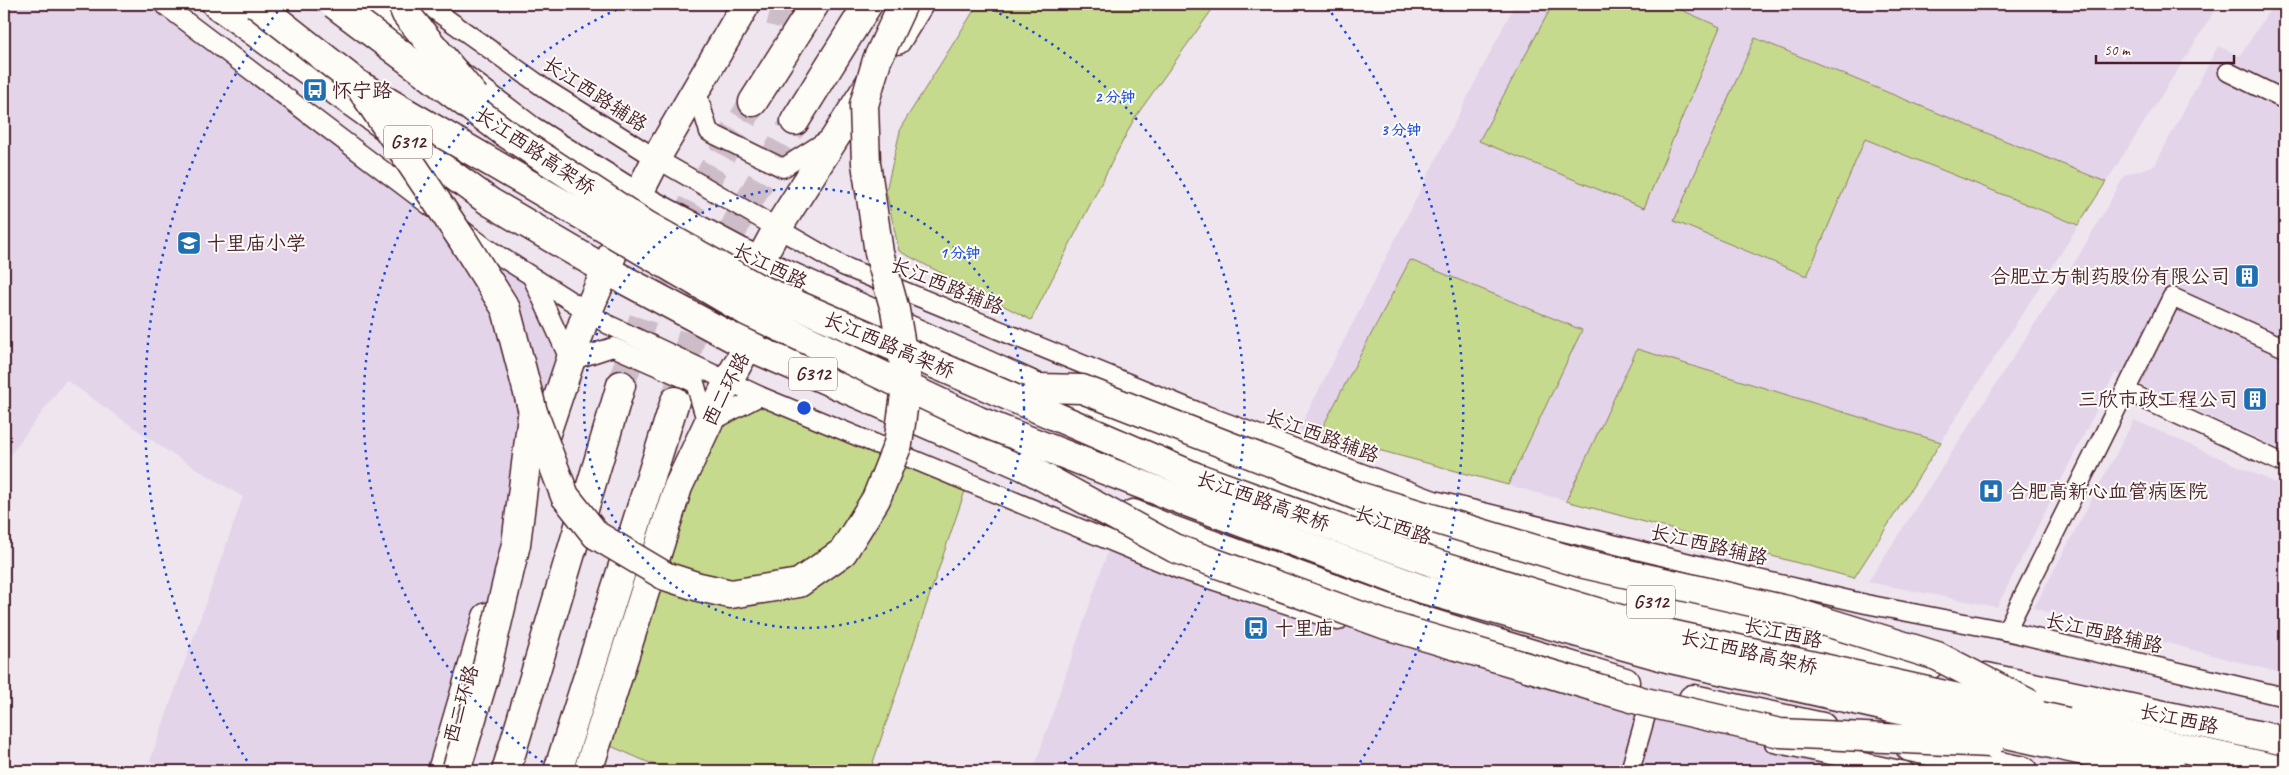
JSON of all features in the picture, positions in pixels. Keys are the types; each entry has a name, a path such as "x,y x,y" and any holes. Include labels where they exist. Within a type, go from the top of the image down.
{"highway":[{"name":"G312","path":"216,4 490,202 606,270 748,346 1169,529 1414,618 1656,691 2023,771"},
{"name":"长江西路高架桥","path":"256,4 359,85 746,311 979,421 1184,500 1419,588 1671,659 2064,734 2285,771"},
{"name":"长江西路高架桥","path":"334,4 504,132 646,225 756,287 1196,477 1437,564 1670,634 2064,734 2172,771"},
{"name":"长江西路","path":"365,4 530,130 637,198 759,262 1038,388 1196,455 1452,545 1686,612 2285,742"},
{"path":"402,4 406,14 504,132"},
{"name":"西二环路","path":"442,771 501,569 588,312 637,198 657,159 746,4"},
{"path":"752,102 815,4"},
{"path":"795,121 868,4"},
{"path":"359,85 462,239 506,309 533,412 565,496 596,535 665,576 699,587 731,594 799,583 843,552 876,499 898,444 907,381 896,310 879,253 866,163 864,105 878,60 903,4"},
{"name":"西二环路","path":"588,771 678,487 728,381 748,346 759,262 778,228 919,4"},
{"path":"767,80 780,28"},
{"path":"506,771 621,385"},
{"path":"1038,388 1082,389 1358,496 1584,564 1787,610 1937,656 2064,734"},
{"name":"西二环路","path":"558,771 675,401"},
{"path":"456,771 485,675 516,544 533,412"},
{"path":"1025,467 1174,548 1386,625 1645,702 1780,733 2064,734"}],"street":[{"path":"163,4 484,246 607,324 760,396 1178,569 1382,636 1646,714 1905,771"},
{"name":"长江西路辅路","path":"426,4 547,90 657,159 843,266 1206,415 1434,500 1702,566 1866,604 2006,631 2285,698"},
{"path":"2228,72 2285,100"},
{"path":"696,89 709,132 783,168 837,134"},
{"path":"532,277 570,361 613,347 695,383 708,424 760,396"},
{"path":"2006,631 2172,297 2285,348"},
{"path":"2126,391 2285,464"},
{"path":"1630,771 1646,714"}],"shaded area":[{"path":"4,4 163,4 532,277 570,361 442,771 178,771 150,761 243,497 163,448 66,380 4,463"},
{"path":"1515,4 2218,4 1854,578 1299,429"},
{"path":"2274,4 2285,4 2285,451 2115,373 1997,607 1868,582 2080,254 2125,175 2155,165 2218,46 2240,56"},
{"path":"2134,420 2285,487 2285,674 2034,608"},
{"path":"1111,542 1905,771 1033,771"}],"green space":[{"path":"978,4 1216,4 1134,119 1031,320 899,251 886,191 901,127"},
{"path":"1553,4 1668,4 1720,27 1644,208 1479,141"},
{"path":"1755,38 2106,182 2078,225 1865,139 1807,276 1674,221"},
{"path":"1410,260 1582,330 1508,485 1319,434"},
{"path":"1637,349 1941,442 1854,578 1566,501"},
{"path":"760,396 968,482 870,771 668,771 597,740 707,424"}],"tunnel":[{"path":"780,28 786,4"},
{"path":"621,385 657,277 693,203 753,102"},
{"path":"675,401 701,299 737,222 795,121"}],"place":[{"name":"怀宁路","path":"315,90"},
{"name":"十里庙小学","path":"189,243"},
{"name":"合肥立方制药股份有限公司","path":"2247,276"},
{"name":"三欣市政工程公司","path":"2255,399"},
{"name":"合肥高新心血管病医院","path":"1991,491"},
{"name":"十里庙","path":"1256,628"}]}
